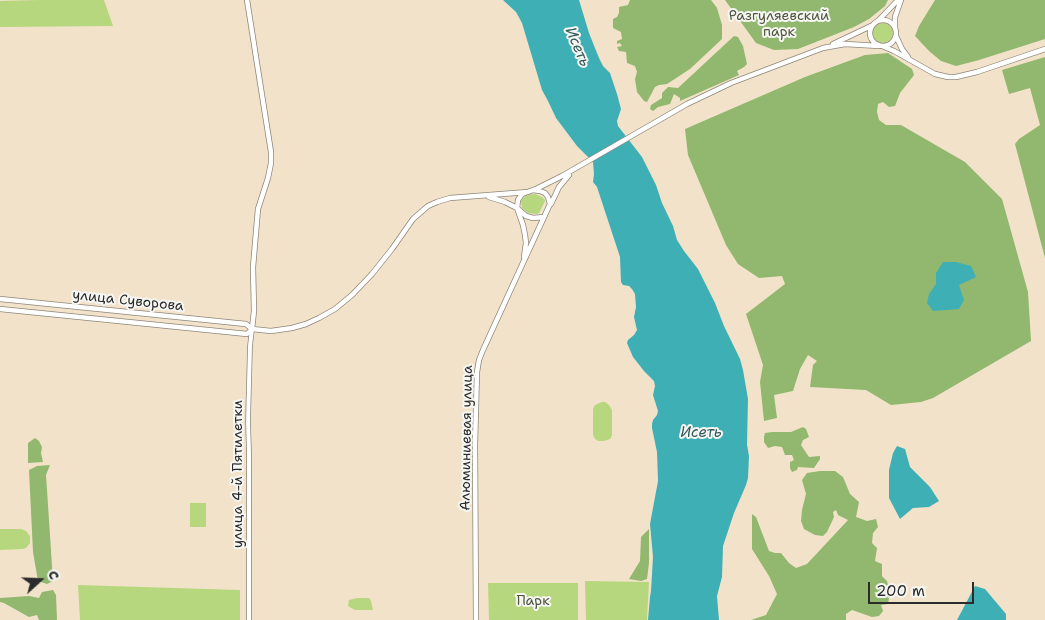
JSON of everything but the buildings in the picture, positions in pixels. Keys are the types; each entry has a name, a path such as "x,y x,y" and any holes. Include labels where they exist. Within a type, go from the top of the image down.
{"main road":[{"path":"247,0 271,152 268,178 258,209 253,268 252,329"},
{"path":"522,266 526,243 523,225 517,208 520,197 547,185 711,92 823,48 872,25 899,0"},
{"path":"872,25 870,37 873,42 880,46 893,42 899,0"},
{"path":"877,22 887,21 892,24 902,49 913,61"},
{"path":"823,48 844,44 880,46 890,49 935,74 951,77 977,72 1045,49"},
{"path":"486,196 505,202 529,217 544,218 562,182 580,165"},
{"path":"530,191 545,193 550,204"},
{"name":"улица Суворова","path":"0,299 246,324 252,329 271,331 292,328 319,318 346,300 372,274 413,218 432,203 443,200 530,191"},
{"name":"Алюминиевая улица","path":"476,620 475,444 479,360 544,218"},
{"name":"улица Суворова","path":"0,309 247,334 252,329"}],"street":[{"name":"улица 4-й Пятилетки","path":"249,620 248,421 252,329"}],"green space":[{"path":"104,0 113,26 0,27 0,1"},
{"path":"630,0 711,0 717,8 722,25 722,39 690,69 667,84 655,87 647,102 637,92 635,79 637,72 635,66 627,63 626,52 619,51 617,47 622,46 620,43 617,44 617,41 622,39 621,32 613,28 613,19 619,13 619,7 628,5"},
{"name":"Разгуляевский парк","path":"725,0 888,0 885,6 869,19 854,27 798,49 774,50 756,43"},
{"path":"935,0 1045,0 1045,39 956,66 941,61 915,36"},
{"path":"883,23 890,26 893,33 890,40 883,43 876,40 873,33 876,26"},
{"path":"734,36 738,37 743,46 747,64 737,71 739,75 680,101 680,98 674,94 670,104 658,107 653,111 650,109 651,105 662,98 662,93 668,87 678,88"},
{"path":"888,53 912,69 914,75 900,93 895,106 889,107 883,102 878,104 879,120 886,125 901,125 965,162 1002,199 1028,292 1031,341 933,398 921,402 891,405 866,390 810,387 813,365 817,361 808,355 800,369 793,391 774,395 777,418 764,421 760,382 763,365 746,314 785,284 782,276 759,278 738,264 726,245 688,155 685,129 805,77 865,55"},
{"path":"1045,57 1045,258 1015,144 1019,139 1040,125 1030,88 1009,94 1002,70"},
{"path":"535,194 542,197 545,201 539,213 528,213 522,208 521,201 526,195"},
{"path":"602,402 609,405 612,410 612,435 610,439 598,441 593,435 593,409 595,405"},
{"path":"803,427 806,429 809,437 803,440 801,445 809,457 820,456 820,459 814,468 798,467 797,470 792,472 790,462 794,460 792,455 785,455 782,447 768,448 764,442 764,437 765,433 791,432"},
{"path":"35,438 42,447 43,462 28,463 28,443"},
{"path":"50,465 46,475 53,581 47,584 38,581 33,552 29,470 37,466"},
{"path":"835,471 843,477 850,494 859,502 856,517 867,521 876,519 878,527 873,533 872,543 877,548 875,561 882,564 882,576 887,581 890,592 888,604 881,605 883,611 879,616 872,617 852,610 846,614 846,620 751,620 766,615 777,594 769,576 752,549 752,514 756,517 769,551 781,553 796,568 807,564 848,520 838,515 836,510 833,512 834,517 827,532 823,536 815,535 804,529 801,521 806,494 802,480 807,473"},
{"path":"190,503 206,503 206,527 190,527"},
{"path":"0,529 21,529 26,531 30,536 30,543 23,549 0,550"},
{"path":"649,529 647,579 641,581 629,579 640,561 641,537"},
{"name":"Парк","path":"585,581 649,582 647,620 586,620"},
{"name":"Парк","path":"488,583 578,583 578,620 489,620"},
{"path":"78,585 240,590 240,620 80,620"},
{"path":"53,590 56,595 57,620 39,620 37,615 29,617 0,602 0,598 29,596 39,598 42,592"},
{"path":"369,598 373,610 355,610 348,606 349,600"}],"water":[{"name":"Исеть","path":"503,0 579,0 599,58 603,66 610,73 617,94 621,109 617,121 618,126 642,157 656,185 677,240 698,269 740,359 748,399 748,478 723,546 722,577 717,596 719,620 648,620 653,557 650,524 658,481 657,452 652,424 658,411 653,395 654,381 633,357 627,343 637,330 634,317 636,307 635,294 629,286 623,285 621,282 620,257 597,187 593,182 593,162 577,146 556,118 542,90 522,23 516,12"},
{"path":"943,262 956,262 971,266 976,277 959,285 964,300 959,309 933,311 927,303 929,294 936,284 936,273"},
{"path":"897,446 905,449 910,467 930,487 939,501 929,507 913,508 900,519 889,498 889,470 893,453"},
{"path":"975,586 985,589 1006,614 1006,620 957,620"}]}
